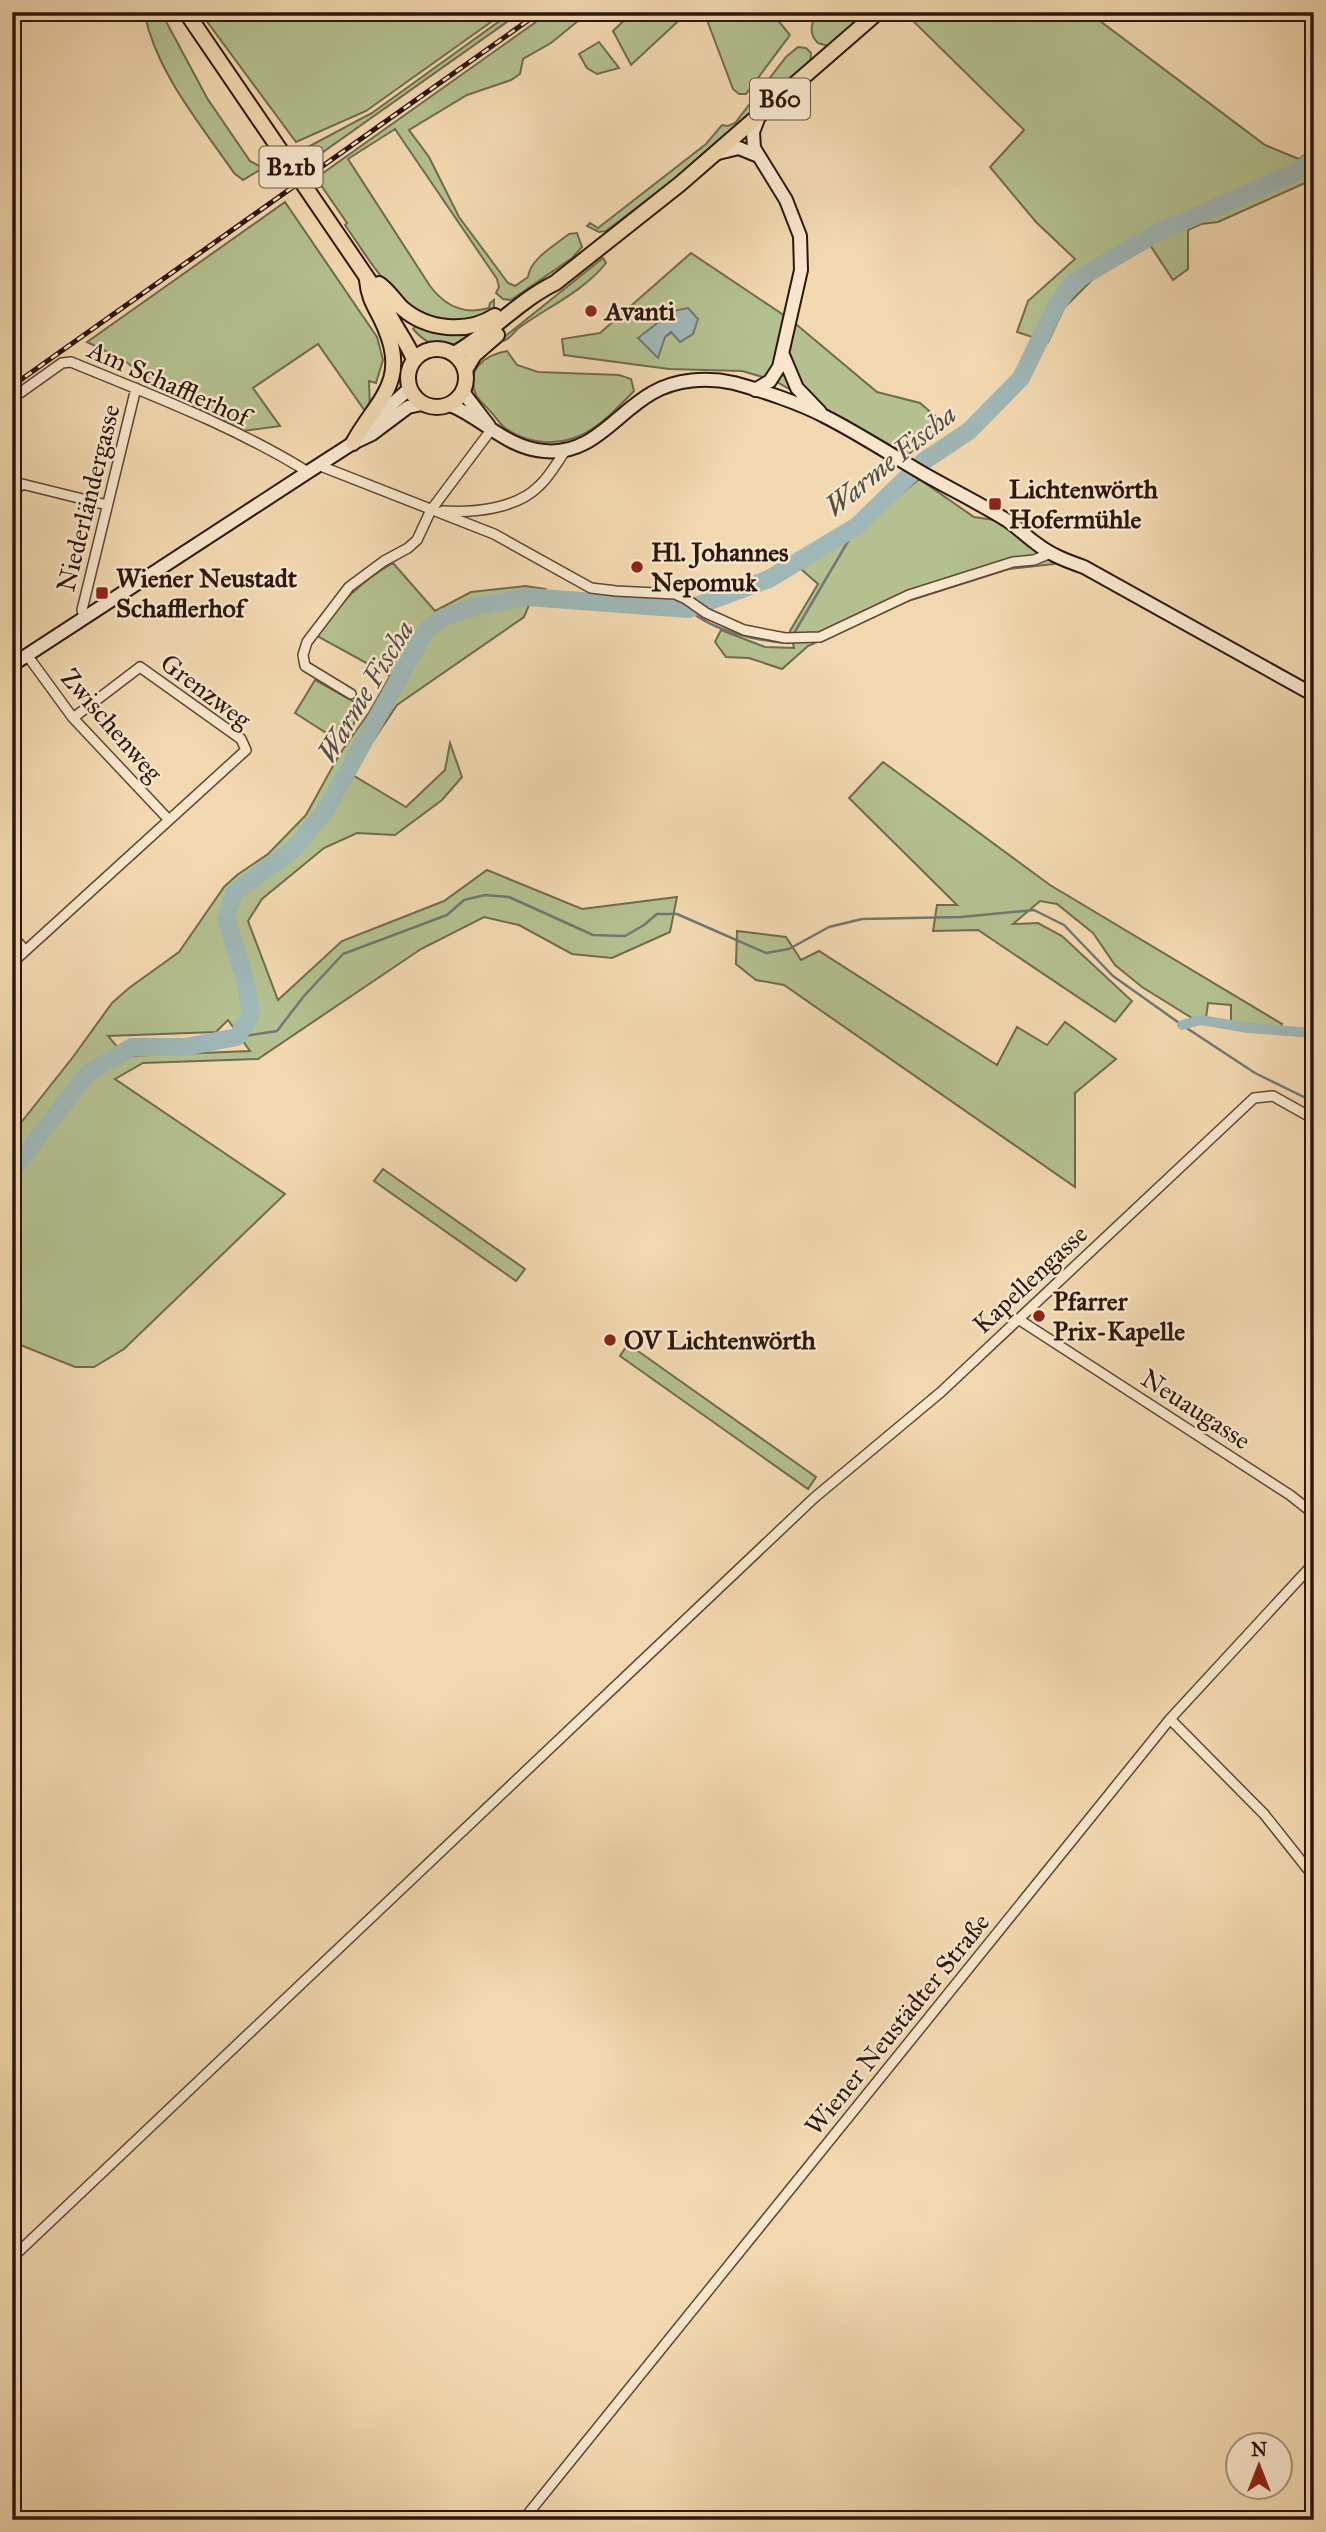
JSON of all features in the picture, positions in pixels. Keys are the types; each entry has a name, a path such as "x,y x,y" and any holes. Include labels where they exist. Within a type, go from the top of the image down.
{"main road":[{"name":"B21b","path":"187,12 385,304 428,350"},
{"name":"B60","path":"454,354 527,299 555,283 680,184 878,12"},
{"path":"755,390 776,374 783,355 801,271 800,236 786,200 757,155 752,132 758,119"},
{"path":"715,154 739,148 757,155"},
{"path":"367,278 383,286 411,314 443,326 475,326 527,299"},
{"path":"353,443 364,422 380,404 390,386 394,368 392,344 369,297 367,278"},
{"name":"B60","path":"465,369 474,355 537,303 555,283"},
{"name":"B21b","path":"385,304 414,360"},
{"path":"12,665 313,468 372,434 408,407 422,404 441,408 450,405 463,392 466,384 465,369 454,354 437,349 428,350 414,360 408,374 409,389 422,404"},
{"path":"783,355 797,388 823,415"},
{"path":"450,405 505,439 544,452 566,450 586,443 605,432 652,393 672,384 710,380 755,390 823,415 1009,522 1051,553 1084,567 1314,695"},
{"path":"353,443 366,427 409,389"},
{"path":"463,392 491,430"}],"street":[{"name":"Am Schafflerhof","path":"17,395 62,363 71,362 136,388 293,463 494,534 590,588 616,592 675,594 706,613 744,630 790,638 820,637 909,595 1013,562 1034,560 1051,553"},
{"name":"Niederländergasse","path":"84,618 82,611 136,388"},
{"path":"351,694 305,666 303,655 307,642 349,587 417,540 431,510 491,430"},
{"path":"431,510 484,510 514,501 538,488 566,450"},
{"path":"12,494 22,484 107,505"},
{"name":"Zwischenweg","path":"27,655 73,718 169,820"},
{"name":"Grenzweg","path":"73,718 140,667 241,739 246,750 169,820"},
{"path":"12,963 169,820"},
{"path":"12,936 24,950"},
{"name":"Kapellengasse","path":"12,2258 814,1498 941,1392 1254,1098 1273,1096 1314,1119"},
{"name":"Neuaugasse","path":"1018,1319 1314,1514"},
{"name":"Wiener Neustädter Straße","path":"523,2520 1170,1719 1314,1563"},
{"path":"1170,1719 1264,1814 1314,1877"}],"green space":[{"path":"144,12 161,12 207,98 250,161 263,168 243,180 234,173 169,77 150,35"},
{"path":"200,12 505,12 366,111 296,142"},
{"path":"512,12 521,12 306,164 300,154 306,148 372,113"},
{"path":"550,12 589,12 551,43 523,59 520,74 511,80 467,95 409,130 429,157 459,217 508,283 515,286 528,277 533,264 544,253 569,234 577,233 582,247 572,258 511,300 503,299 496,293 499,287 497,279 395,129 348,159 430,286 442,299 456,307 472,310 489,308 494,300 494,311 464,323 443,321 425,315 393,291 380,275 316,178"},
{"path":"633,12 688,12 631,65 613,31"},
{"path":"704,12 771,12 790,35 746,94 739,94 733,89"},
{"path":"818,12 870,12 828,46 818,43 812,32 812,24"},
{"path":"904,12 1088,12 1265,145 1299,159 1314,148 1314,179 1218,222 1201,224 1188,230 1188,269 1173,280 1150,245 1100,272 1064,308 1048,342 1017,332 1028,301 1075,259 1036,222 990,167 1024,130"},
{"path":"599,42 619,68 597,74 587,68 579,54"},
{"path":"798,47 806,48 811,53 810,65 703,157 606,231 599,232 587,226 590,223 598,228 706,144 722,125 735,123 786,57"},
{"path":"285,202 377,337 383,360 376,383 369,381 370,412 365,411 318,344 253,388 280,426 243,431 197,408 169,385 151,382 124,360 87,342"},
{"path":"691,253 791,320 877,392 920,403 942,422 908,455 773,380 742,371 669,369 564,355 562,339 600,333","holes":["673,311 672,332 665,337 639,338"]},
{"path":"603,258 606,263 587,282 503,341 503,338"},
{"path":"418,323 475,330 477,335 451,345 436,345 413,329"},
{"path":"507,351 517,365 538,372 619,375 631,379 634,391 589,431 563,441 527,439 502,425 477,397 473,386 475,371 479,365 491,356"},
{"path":"919,479 974,517 995,520 1031,543 1054,564 1009,569 908,601 808,646 782,669 749,658 726,657 715,642 721,630 765,647 794,648 790,631 818,584 801,569 861,527"},
{"path":"393,563 435,611 471,592 525,586 545,589 529,605 524,617 397,705 351,774 406,807 445,770 450,743 462,777 442,800 395,835 357,833 324,848 262,899 248,921 278,1000 342,941 444,901 487,870 582,909 677,897 670,932 612,958 572,954 519,925 484,917 421,949 258,1059 143,1063 115,1079 285,1194 124,1349 94,1367 75,1367 18,1344 12,1341 12,1134 112,1003 179,952 224,887 268,854 306,815 339,755 370,711 390,676 317,636 351,595","holes":["228,1020 250,1051 125,1056 108,1036 216,1032"]},
{"path":"315,680 361,706 345,745 295,713"},
{"path":"883,762 1050,885 1282,1024 1280,1028 1231,1022 1231,1005 1208,1003 1206,1018 1192,1018 1142,987 1115,965 1093,933 1057,904 1040,901 1013,924 1038,923 1062,936 1132,1001 1115,1022 978,930 933,931 937,905 957,905 849,798"},
{"path":"737,931 786,937 801,960 819,951 997,1065 1017,1027 1047,1045 1065,1022 1116,1059 1075,1093 1075,1187 784,985 756,980 736,964"},
{"path":"383,1169 525,1269 516,1281 374,1181"},
{"path":"628,1344 816,1477 808,1489 620,1356"}],"water":[{"path":"688,308 698,319 693,334 680,342 671,332 665,337 658,358 638,338 673,311"}],"waterway":[{"name":"Warme Fischa","path":"12,1171 88,1073 132,1047 185,1047 237,1037 251,1015 245,979 226,918 234,893 295,848 325,811 425,632 444,617 478,606 528,597 688,609 769,579 857,526 924,461 969,431 1021,378 1056,306 1073,282 1155,234 1294,173 1314,159"},
{"path":"793,635 857,526"},
{"path":"688,609 698,617 736,634 776,642 791,641"},
{"path":"237,1037 277,1031 304,996 343,954 447,915 464,900 485,895 509,897 593,935 625,936 657,914 677,914 766,953 789,949 829,927 862,919 961,917 1034,910 1064,925 1113,976 1182,1025 1255,1073 1314,1102"},
{"path":"1182,1025 1201,1020 1248,1028 1314,1033"}],"railway":[{"path":"12,386 540,12"}],"place":[{"name":"Avanti","path":"591,311"},
{"name":"Lichtenwörth Hofermühle","path":"995,504"},
{"name":"Hl. Johannes Nepomuk","path":"637,567"},
{"name":"Wiener Neustadt Schafflerhof","path":"102,593"},
{"name":"Pfarrer Prix-Kapelle","path":"1039,1316"},
{"name":"OV Lichtenwörth","path":"610,1340"}]}
